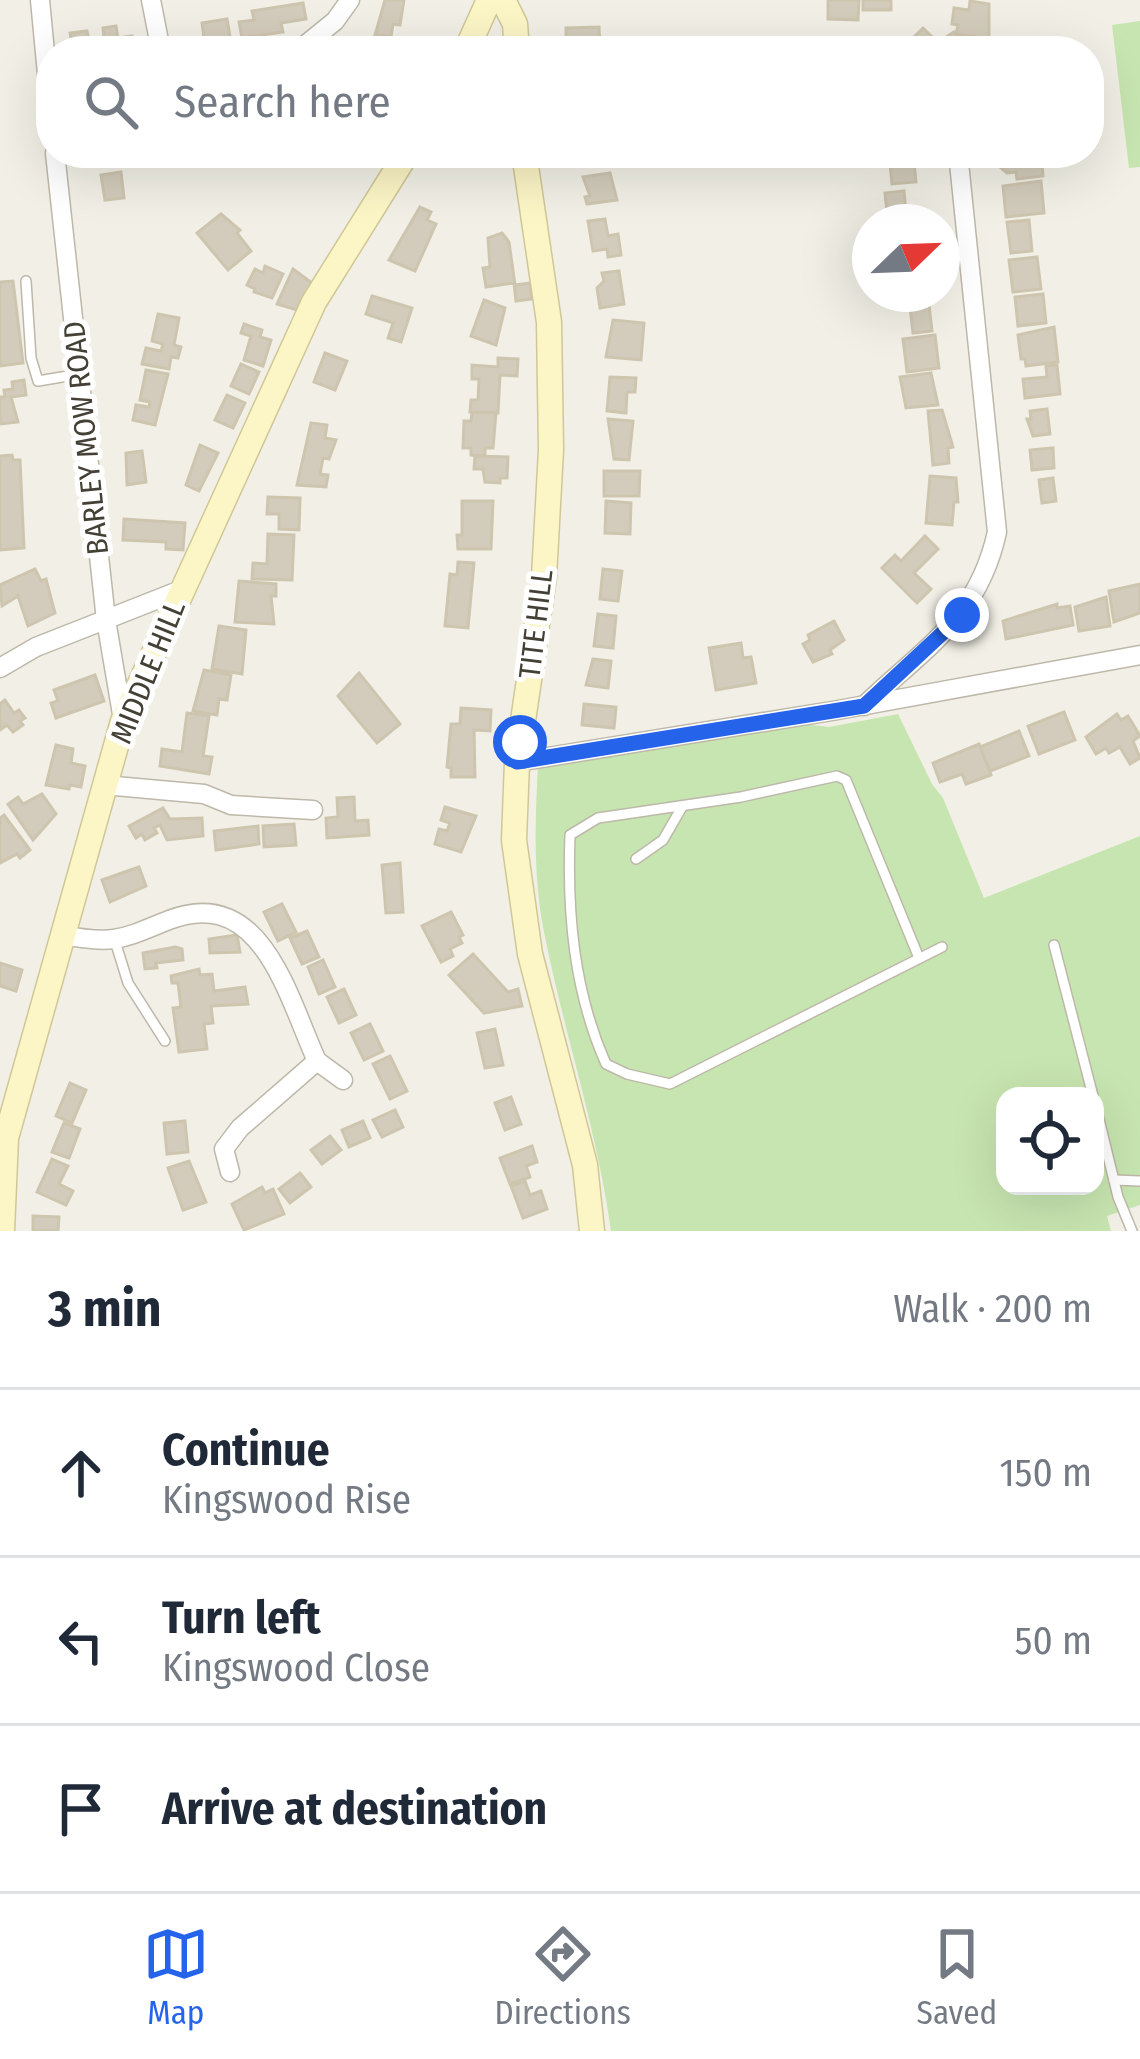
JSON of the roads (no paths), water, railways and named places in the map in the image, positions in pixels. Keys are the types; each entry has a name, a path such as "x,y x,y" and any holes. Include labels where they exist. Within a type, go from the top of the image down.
{"street":[{"path":"40,0 44,36"},
{"path":"151,0 158,36"},
{"path":"316,36 350,0"},
{"path":"473,36 489,0"},
{"path":"503,0 516,36"},
{"name":"BARLEY MOW ROAD","path":"57,168 106,620 123,722"},
{"name":"MIDDLE HILL","path":"2,1231 3,1136 123,722 314,302 398,168"},
{"name":"TITE HILL","path":"526,168 549,322 551,450 544,577 517,762 514,840 530,954 585,1166 592,1231"},
{"path":"864,706 962,615 985,574 997,532 960,168"},
{"path":"0,668 37,647 182,590"},
{"path":"517,762 1140,655"},
{"path":"104,785 204,794 231,806 313,810"},
{"path":"62,935 116,941 192,913 234,920 266,948 316,1061 343,1080"},
{"path":"230,1172 218,1143 316,1061"}],"lane":[{"path":"26,281 31,358 38,381 80,374"},
{"path":"919,958 846,780 837,776 682,807 598,818 570,835 568,889 578,977 591,1030 606,1064 627,1074 670,1084 942,947"},
{"path":"636,859 663,840 682,807"},
{"path":"116,941 128,983 166,1041"},
{"path":"1054,945 1091,1087"},
{"path":"1104,1140 1132,1231"},
{"path":"1114,1180 1140,1181"}]}
